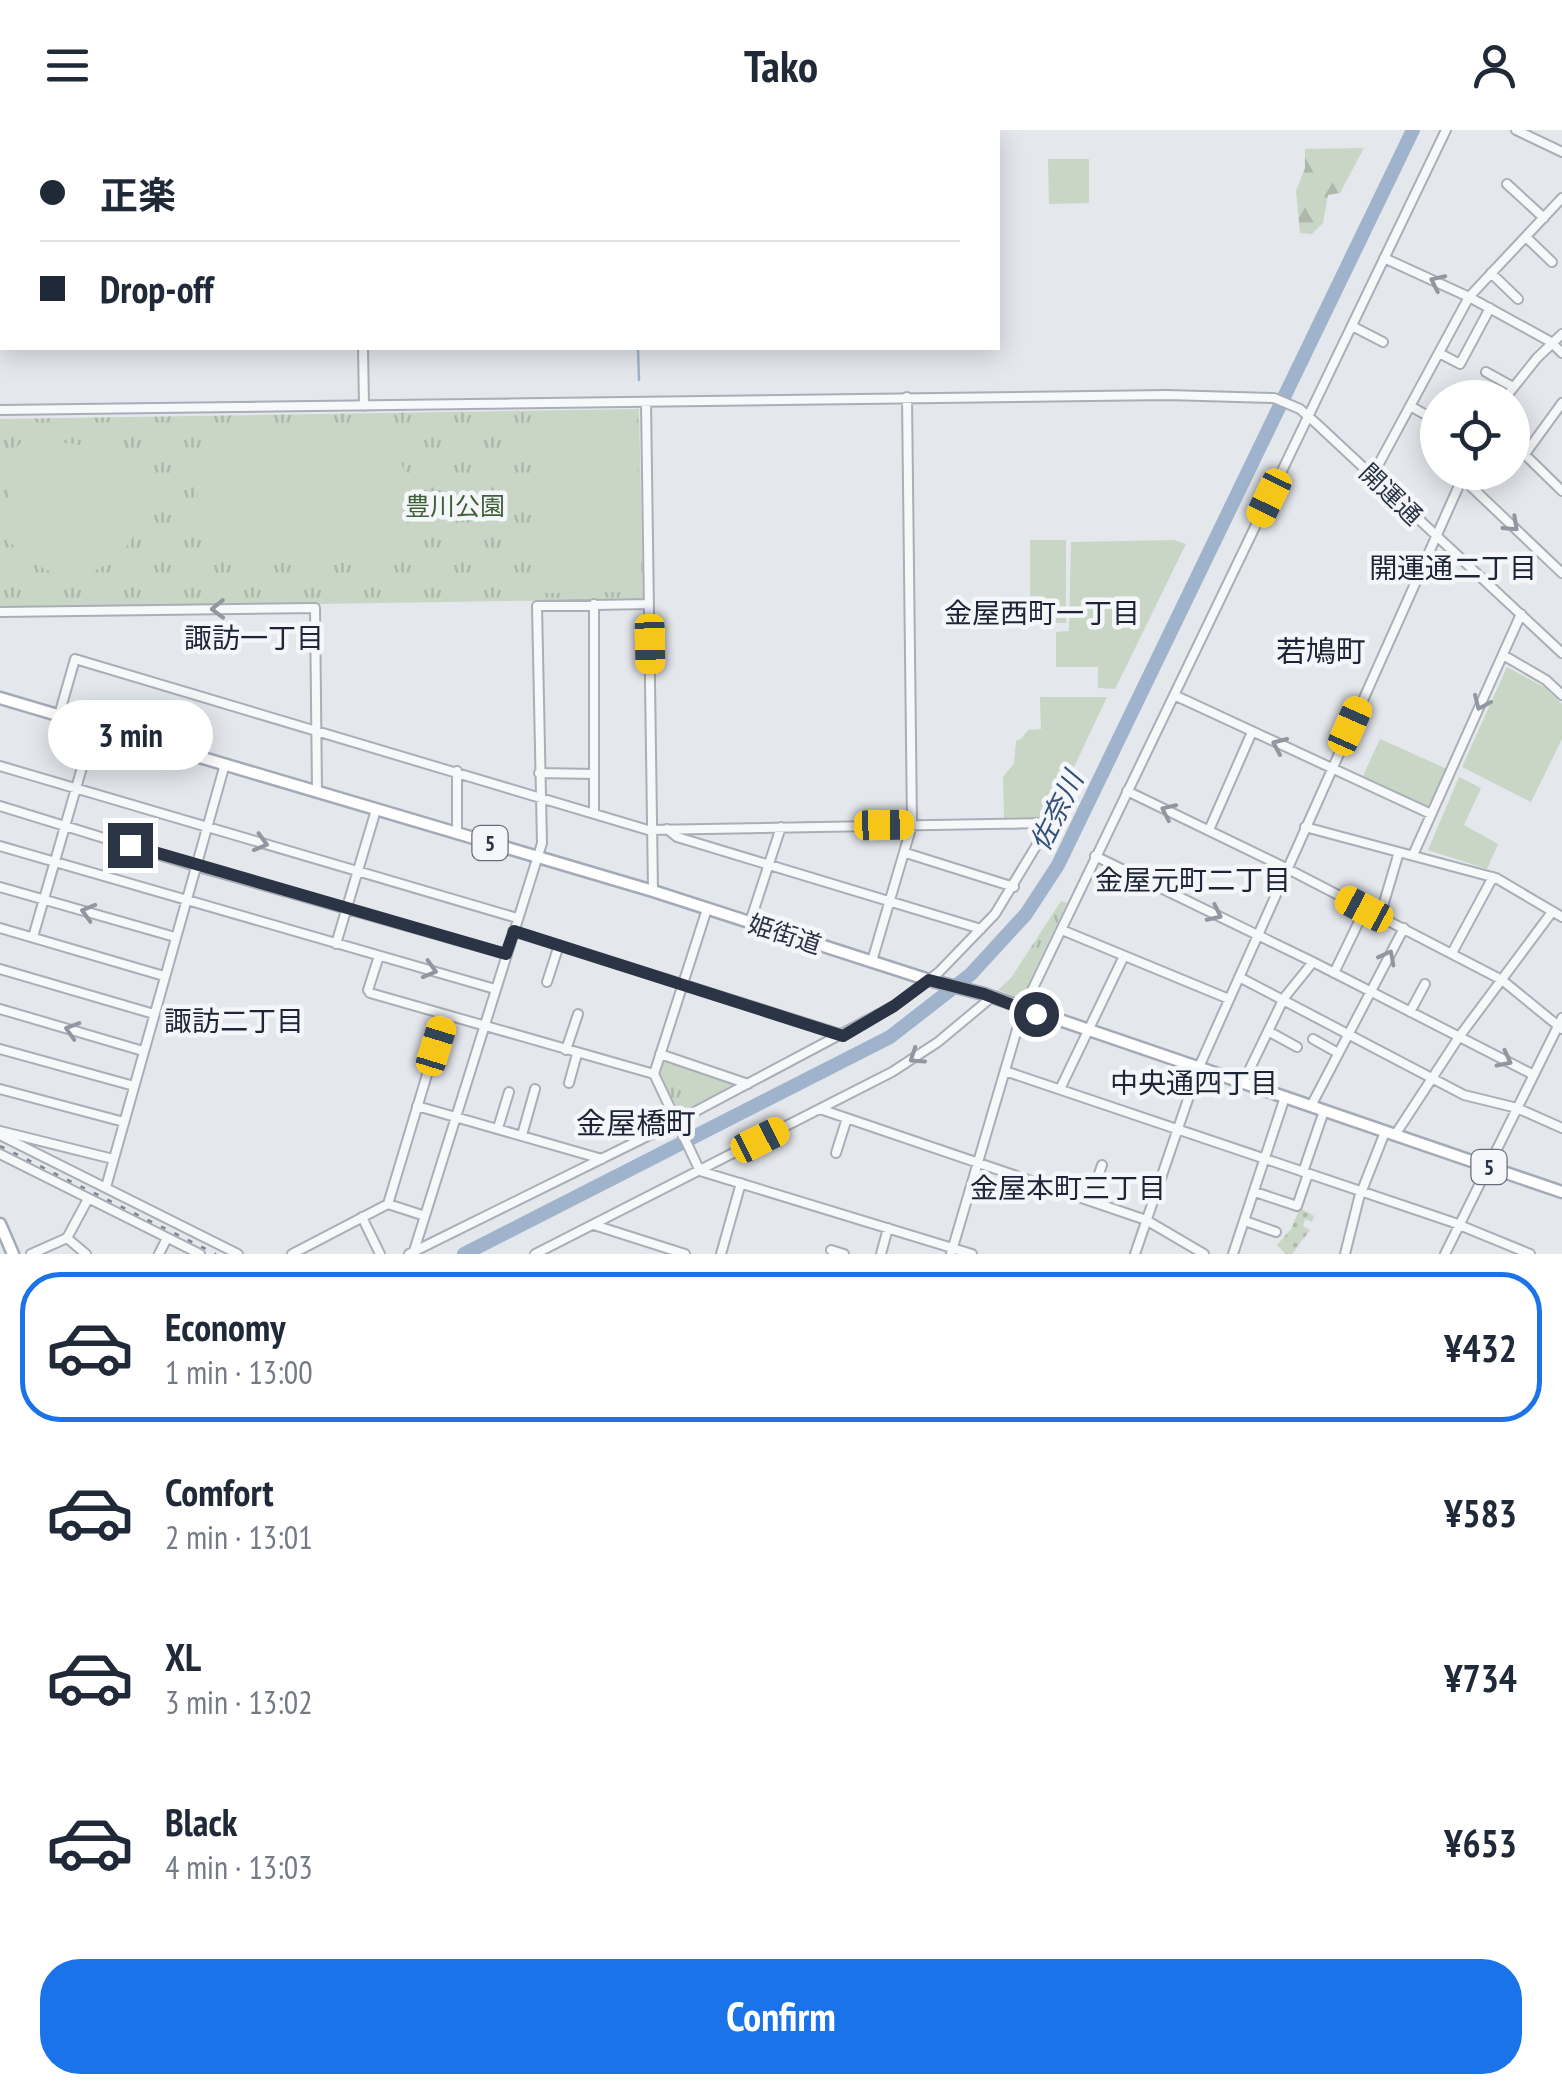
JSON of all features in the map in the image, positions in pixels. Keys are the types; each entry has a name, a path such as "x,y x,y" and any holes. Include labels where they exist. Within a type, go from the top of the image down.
{"main road":[{"name":"姫街道","path":"0,698 653,891 988,996 1562,1192"},
{"path":"0,1224 13,1254"}],"street":[{"path":"952,1251 1023,1008 1446,130"},
{"path":"1516,130 1531,133 1562,152"},
{"path":"1507,184 1544,218"},
{"path":"1375,478 1376,469 1469,297 1560,205"},
{"path":"1526,237 1552,262"},
{"path":"1384,258 1490,308 1551,342 1562,354"},
{"path":"1490,273 1518,300"},
{"path":"1439,354 1460,364 1490,308"},
{"path":"1352,326 1383,342"},
{"path":"1518,380 1562,334"},
{"path":"363,350 364,406"},
{"path":"1486,372 1501,380"},
{"name":"開運通","path":"908,397 1265,396 1296,406 1562,653"},
{"path":"0,410 908,397 912,825 872,961"},
{"path":"646,402 653,891"},
{"path":"1530,447 1562,403"},
{"path":"1410,406 1420,411"},
{"path":"1530,459 1562,491"},
{"path":"1134,1254 1199,1067 1456,490"},
{"path":"1478,490 1562,572"},
{"path":"594,604 594,814"},
{"path":"412,1253 542,844 537,606 649,604"},
{"path":"0,612 315,608 316,791"},
{"path":"1413,855 1521,614"},
{"path":"1502,655 1546,680 1562,695"},
{"path":"59,716 75,659 653,830 1050,823 1014,887 935,981 843,1036 678,1124 412,1253"},
{"path":"1174,694 1431,814"},
{"path":"33,937 94,726"},
{"path":"1209,830 1252,732"},
{"path":"106,1186 225,764"},
{"path":"0,766 518,918"},
{"path":"457,771 457,834"},
{"path":"539,773 594,774"},
{"path":"1127,792 1452,953 1502,980 1561,1024 1445,1254"},
{"path":"0,806 506,954"},
{"path":"336,944 376,810"},
{"path":"1305,826 1492,877 1562,916"},
{"path":"750,922 781,827"},
{"path":"667,830 677,838 981,930"},
{"path":"0,846 495,989"},
{"path":"1380,916 1399,852"},
{"path":"906,853 1014,887"},
{"path":"1095,856 1534,1075"},
{"path":"1452,953 1492,877"},
{"path":"0,887 175,937"},
{"path":"707,909 654,1074 700,1171 972,1254"},
{"path":"1334,973 1364,909"},
{"path":"1345,1254 1361,1192 1390,1133 1552,912"},
{"path":"0,928 164,976"},
{"path":"1310,1106 1404,928"},
{"path":"1062,930 1229,999"},
{"path":"514,931 843,1036"},
{"path":"547,982 559,944"},
{"path":"379,956 370,993 654,1074"},
{"path":"1060,1089 1124,956"},
{"path":"1243,1083 1284,998 1313,962"},
{"path":"0,969 154,1014"},
{"path":"1239,977 1464,1096 1517,1108 1562,1128"},
{"path":"1410,1012 1425,984"},
{"path":"535,1254 906,1064 988,996"},
{"path":"0,1009 143,1051"},
{"path":"566,1050 578,1014"},
{"path":"292,1254 388,1204 445,1016"},
{"path":"1268,1031 1298,1047"},
{"path":"1314,1039 1338,1053"},
{"path":"0,1049 134,1086"},
{"path":"569,1083 577,1054"},
{"path":"660,1054 748,1084"},
{"path":"1005,1070 1459,1225 1530,1254"},
{"path":"0,1089 124,1122"},
{"path":"522,1135 535,1089"},
{"path":"498,1128 508,1092"},
{"path":"1234,1254 1284,1097"},
{"path":"417,1106 602,1158"},
{"path":"820,1109 1146,1220 1204,1254"},
{"path":"1255,1192 1298,1206 1324,1111"},
{"path":"836,1153 847,1118"},
{"path":"0,1133 113,1159"},
{"path":"0,1133 238,1254"},
{"path":"0,1154 200,1254"},
{"path":"1090,1200 1102,1165"},
{"path":"721,1254 741,1183"},
{"path":"31,1254 66,1238 88,1199"},
{"path":"388,1204 426,1216"},
{"path":"362,1218 380,1254"},
{"path":"1244,1221 1276,1232"},
{"path":"594,1225 686,1254"},
{"path":"881,1254 888,1228"},
{"path":"66,1238 86,1254"},
{"path":"159,1254 167,1238"},
{"path":"831,1250 844,1254"}],"green space":[{"path":"1364,148 1340,193 1328,195 1323,223 1312,234 1300,233 1296,191 1305,168 1305,149"},
{"path":"1048,159 1089,159 1089,203 1049,204"},
{"name":"豊川公園","path":"639,409 643,599 0,609 0,419"},
{"path":"542,411 637,411 639,592 544,593"},
{"path":"360,427 382,437 397,454 406,475 405,522 395,541 379,556 358,563 240,563 220,556 206,543 197,506 200,485 219,448 235,436 262,428"},
{"path":"35,438 124,452 133,468 140,484 142,513 129,543 104,566 73,575 56,573 37,564 10,542 12,456 20,444"},
{"path":"1030,540 1066,540 1066,623 1030,623"},
{"path":"1174,540 1186,544 1115,689 1098,688 1098,667 1056,667 1056,632 1069,631 1071,542"},
{"path":"1507,667 1544,687 1562,704 1562,739 1531,802 1462,767"},
{"path":"1040,697 1107,697 1050,818 1004,819 1003,777 1014,763 1016,741 1028,730 1041,729"},
{"path":"1380,739 1447,769 1430,808 1362,778"},
{"path":"1459,777 1481,788 1464,825 1498,844 1487,869 1428,850"},
{"path":"1061,901 1067,903 1024,993 1014,996 998,990 1011,978"},
{"path":"665,1059 736,1086 677,1114 658,1075"},
{"path":"1300,1208 1314,1216 1312,1222 1305,1219 1303,1226 1310,1230 1292,1254 1286,1254 1277,1245 1291,1229"}],"waterway":[{"name":"佐奈川","path":"464,1254 890,1037 971,974 1026,914 1058,865 1413,130"},
{"path":"638,350 639,380"}],"railway":[{"path":"0,1146 216,1254"}],"district":[{"name":"開運通二丁目","path":"1453,567"},
{"name":"金屋西町一丁目","path":"1042,612"},
{"name":"諏訪一丁目","path":"254,637"},
{"name":"若鳩町","path":"1321,650"},
{"name":"金屋元町二丁目","path":"1193,879"},
{"name":"諏訪二丁目","path":"234,1020"},
{"name":"中央通四丁目","path":"1194,1082"},
{"name":"金屋橋町","path":"636,1122"},
{"name":"金屋本町三丁目","path":"1068,1187"}],"route":[{"path":"130,845 506,954 514,931 843,1036 929,980 984,994 1036,1014"}]}
